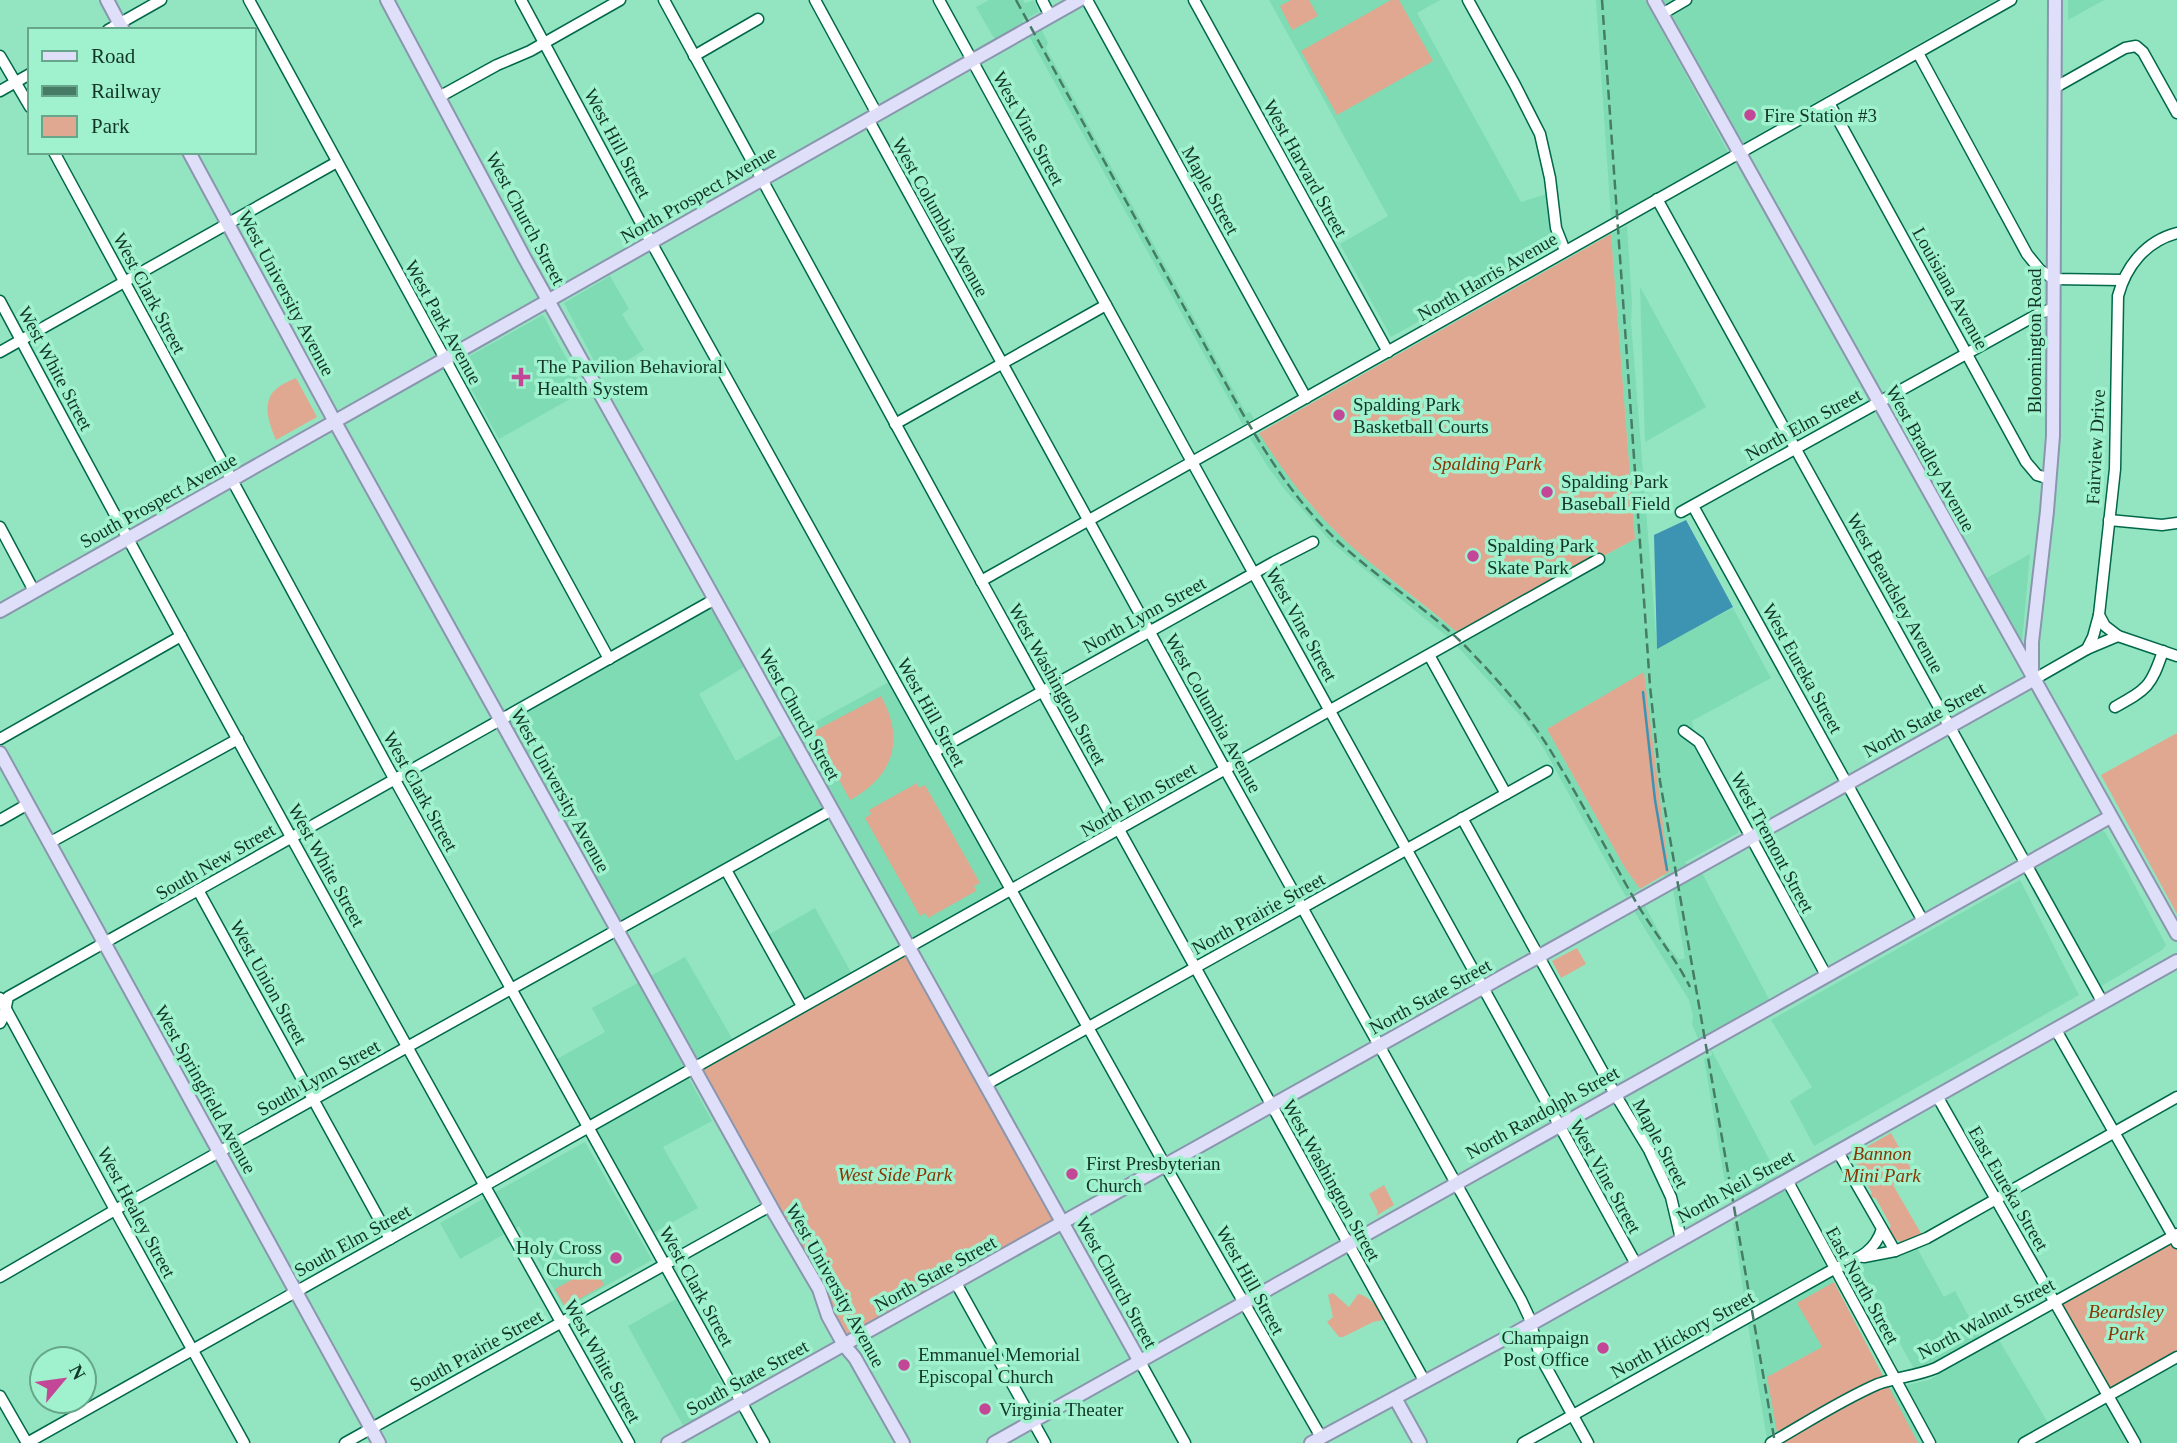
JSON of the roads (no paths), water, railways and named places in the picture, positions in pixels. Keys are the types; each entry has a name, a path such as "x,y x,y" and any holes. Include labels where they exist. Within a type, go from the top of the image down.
{"main road":[{"path":"107,0 117,28"},
{"name":"West Church Street","path":"387,0 548,301 1139,1360"},
{"name":"North Prospect Avenue","path":"335,422 1079,0"},
{"name":"West Bradley Avenue","path":"1654,0 2177,934"},
{"name":"Bloomington Road","path":"2033,680 2032,642 2053,436 2055,0"},
{"name":"West University Avenue","path":"190,154 335,422 819,1289 828,1316 844,1345 855,1359 902,1443"},
{"name":"South Prospect Avenue","path":"0,611 335,422"},
{"name":"North State Street","path":"844,1345 2033,680"},
{"name":"West Springfield Avenue","path":"0,753 379,1443"},
{"name":"North Randolph Street","path":"994,1443 2110,817"},
{"name":"North Neil Street","path":"1316,1440 1530,1324 2177,961"},
{"name":"South State Street","path":"668,1443 844,1345"},
{"path":"1395,1398 1420,1443"}],"street":[{"path":"117,28 161,0"},
{"name":"West Park Avenue","path":"249,0 609,659"},
{"name":"West Hill Street","path":"521,0 651,242 1242,1302 1316,1440"},
{"path":"439,97 620,0"},
{"name":"West Washington Street","path":"664,0 1042,692 1425,1382"},
{"name":"West Columbia Avenue","path":"815,0 872,117 1002,363 1521,1300 1539,1356 1588,1443"},
{"name":"West Vine Street","path":"939,0 1192,461 1258,571 1330,711 1636,1264"},
{"path":"1042,0 1051,16"},
{"name":"Maple Street","path":"1087,0 1306,398"},
{"name":"West Harvard Street","path":"1194,0 1388,352"},
{"path":"1662,14 1686,0"},
{"name":"North Harris Avenue","path":"981,581 2011,0"},
{"path":"1472,2 1540,134 1550,178 1556,228 1565,251"},
{"path":"694,56 758,19"},
{"path":"2056,87 2125,48 2136,46 2143,52 2177,113"},
{"path":"1917,53 2027,254 2040,270 2054,279 2122,280 2143,251 2163,238 2177,233"},
{"path":"0,56 28,103"},
{"path":"0,91 28,75"},
{"name":"Louisiana Avenue","path":"1829,103 2032,471 2041,478 2050,479"},
{"name":"West Clark Street","path":"55,154 395,780 764,1443"},
{"path":"0,352 337,162"},
{"name":"West Beardsley Avenue","path":"1657,199 2103,1003"},
{"name":"Fairview Drive","path":"2087,649 2099,615 2115,469 2116,306 2122,280"},
{"name":"West White Street","path":"0,302 407,1047 629,1443"},
{"path":"895,424 1106,305"},
{"name":"North Elm Street","path":"1681,512 2038,314 2054,308"},
{"name":"West Eureka Street","path":"1693,506 1923,921"},
{"path":"2109,520 2162,525 2177,523"},
{"path":"0,527 34,591"},
{"name":"North Lynn Street","path":"934,752 1313,542"},
{"name":"North Elm Street","path":"694,1068 1598,559"},
{"name":"South New Street","path":"0,1023 8,997 715,599"},
{"path":"2099,615 2105,626 2118,636 2177,656"},
{"path":"0,739 181,636"},
{"path":"2033,680 2087,649 2118,636"},
{"path":"2115,707 2147,687 2156,673 2163,651"},
{"path":"1429,655 1506,794"},
{"name":"West Tremont Street","path":"1684,730 1699,742 1826,975"},
{"path":"49,843 238,739"},
{"name":"North Prairie Street","path":"985,1085 1547,771"},
{"path":"0,820 28,804"},
{"path":"617,930 832,810"},
{"name":"Maple Street","path":"1462,818 1615,1094 1649,1150 1671,1197 1681,1239"},
{"path":"726,870 802,1006"},
{"name":"West Union Street","path":"198,890 390,1239"},
{"name":"South Lynn Street","path":"0,1277 617,930"},
{"name":"West Healey Street","path":"0,998 244,1443"},
{"path":"2056,1030 2176,1238"},
{"name":"South Elm Street","path":"27,1443 694,1068"},
{"name":"East Eureka Street","path":"1937,1096 2136,1443"},
{"name":"North Hickory Street","path":"1523,1443 1834,1269 1860,1258 1895,1251 1927,1238 2177,1097"},
{"path":"1838,1152 1895,1251"},
{"name":"East North Street","path":"1787,1180 1930,1443"},
{"name":"South Prairie Street","path":"345,1443 771,1206"},
{"name":"North Hickory Street","path":"1860,1258 1877,1242 1882,1229"},
{"name":"North Walnut Street","path":"1771,1443 1867,1389 1936,1368 2055,1301 2176,1238"},
{"path":"956,1283 1045,1443"},
{"path":"2024,1443 2177,1357"},
{"name":"West Church Street","path":"1139,1360 1185,1443"},
{"path":"0,1395 27,1443"}],"water":[{"path":"1686,520 1733,607 1657,649 1654,535"}],"waterway":[{"path":"1643,692 1655,800 1667,870"}],"railway":[{"path":"1016,0 1231,393 1284,479 1332,536 1456,638 1491,673 1520,708 1559,764 1636,902 1690,987"},
{"path":"1602,0 1650,686 1660,781 1775,1443"}],"place":[{"name":"Fire Station #3","path":"1750,115"},
{"name":"The Pavilion Behavioral Health System","path":"521,377"},
{"name":"Spalding Park Basketball Courts","path":"1339,415"},
{"name":"Spalding Park Baseball Field","path":"1547,492"},
{"name":"Spalding Park Skate Park","path":"1473,556"},
{"name":"First Presbyterian Church","path":"1072,1174"},
{"name":"Holy Cross Church","path":"616,1258"},
{"name":"Champaign Post Office","path":"1603,1348"},
{"name":"Emmanuel Memorial Episcopal Church","path":"904,1365"},
{"name":"Virginia Theater","path":"985,1409"}],"park label":[{"name":"Spalding Park","path":"1487,463"},
{"name":"Bannon Mini Park","path":"1882,1164"},
{"name":"West Side Park","path":"895,1174"},
{"name":"Beardsley Park","path":"2126,1322"}]}
